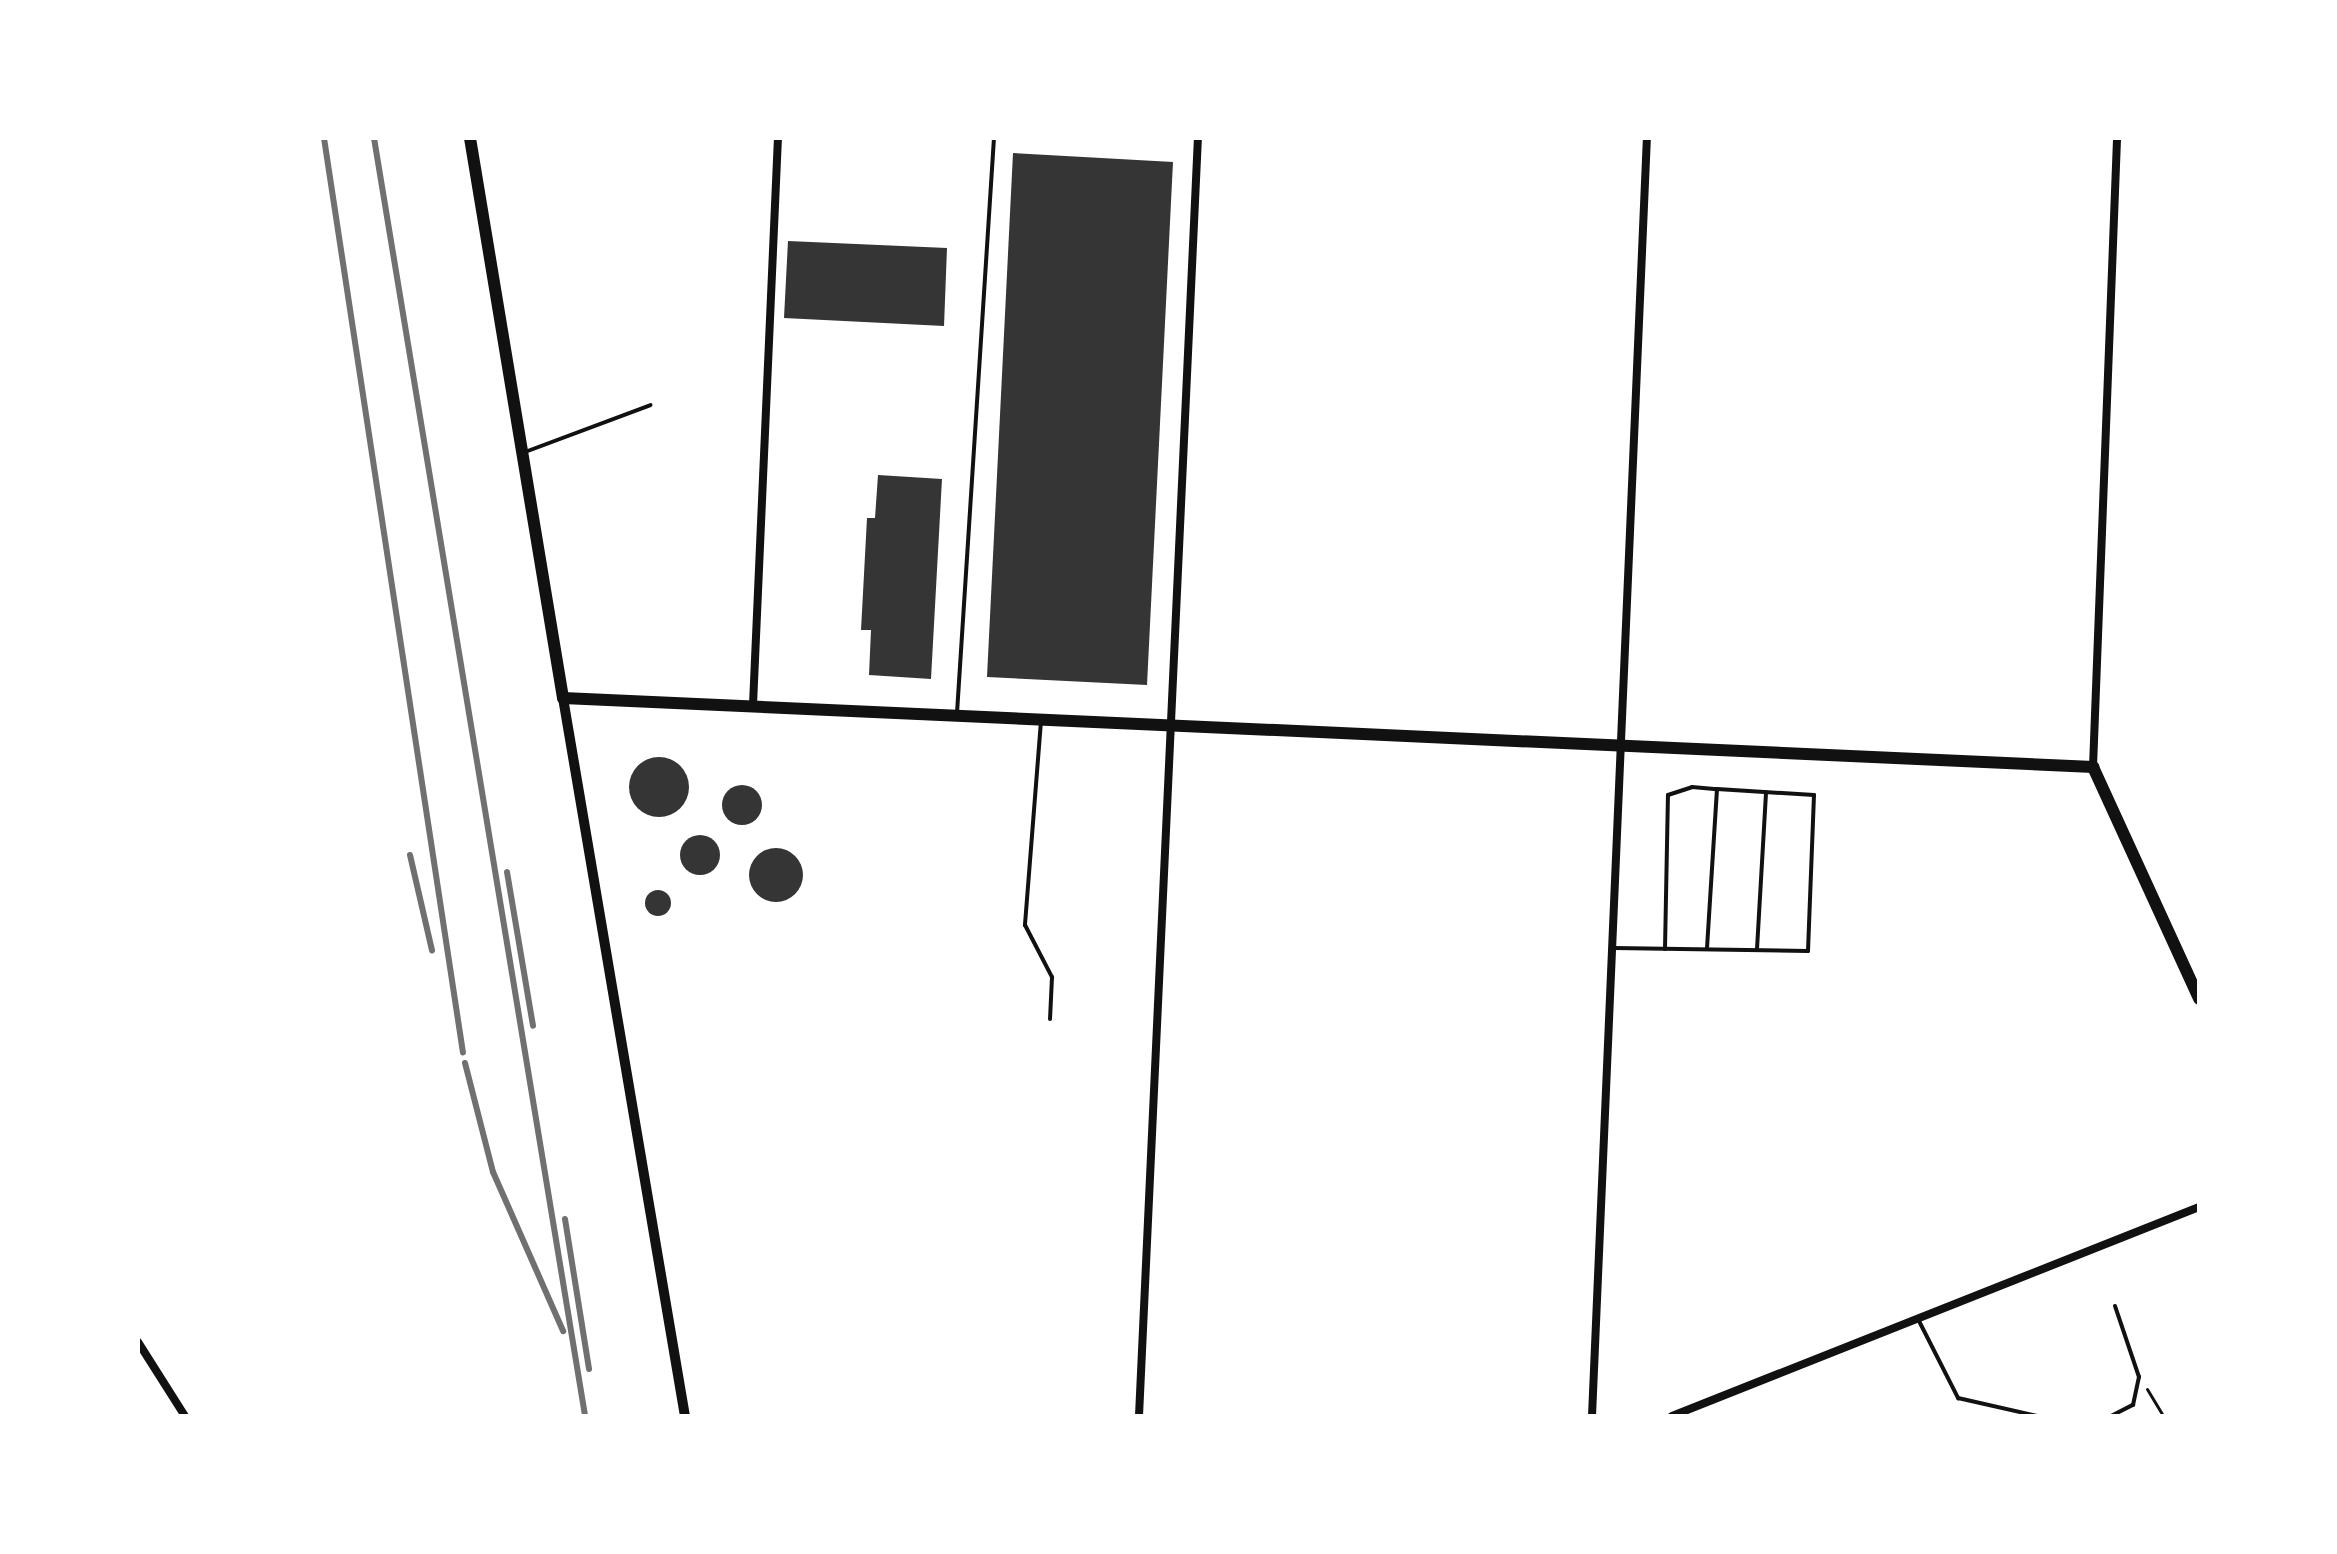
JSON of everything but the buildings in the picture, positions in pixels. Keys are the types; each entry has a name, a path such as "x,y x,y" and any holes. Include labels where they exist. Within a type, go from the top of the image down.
{"main road":[{"path":"470,138 563,698 2093,767 2199,999"}],"street":[{"path":"753,705 778,138"},
{"path":"1139,1416 1198,138"},
{"path":"1592,1416 1647,138"},
{"path":"2093,767 2117,138"},
{"path":"563,698 685,1416"},
{"path":"1672,1416 2199,1207"},
{"path":"138,1342 185,1416"}],"lane":[{"path":"957,715 994,138"},
{"path":"523,452 651,405"},
{"path":"1041,719 1025,925 1052,977 1050,1019"},
{"path":"1614,948 1665,949 1707,949 1808,951 1814,795 1673,788 1668,795 1665,949"},
{"path":"1707,949 1717,789"},
{"path":"1757,950 1766,792"},
{"path":"2111,1416 2133,1405 2139,1384 2115,1306"},
{"path":"1918,1319 1964,1403 2037,1416"}],"path":[{"path":"2139,1384 2163,1416"}],"railway":[{"path":"324,138 463,1053"},
{"path":"374,138 585,1416"},
{"path":"410,855 432,950"},
{"path":"507,872 533,1026"},
{"path":"465,1063 493,1172 563,1331"},
{"path":"565,1219 589,1369"}]}
